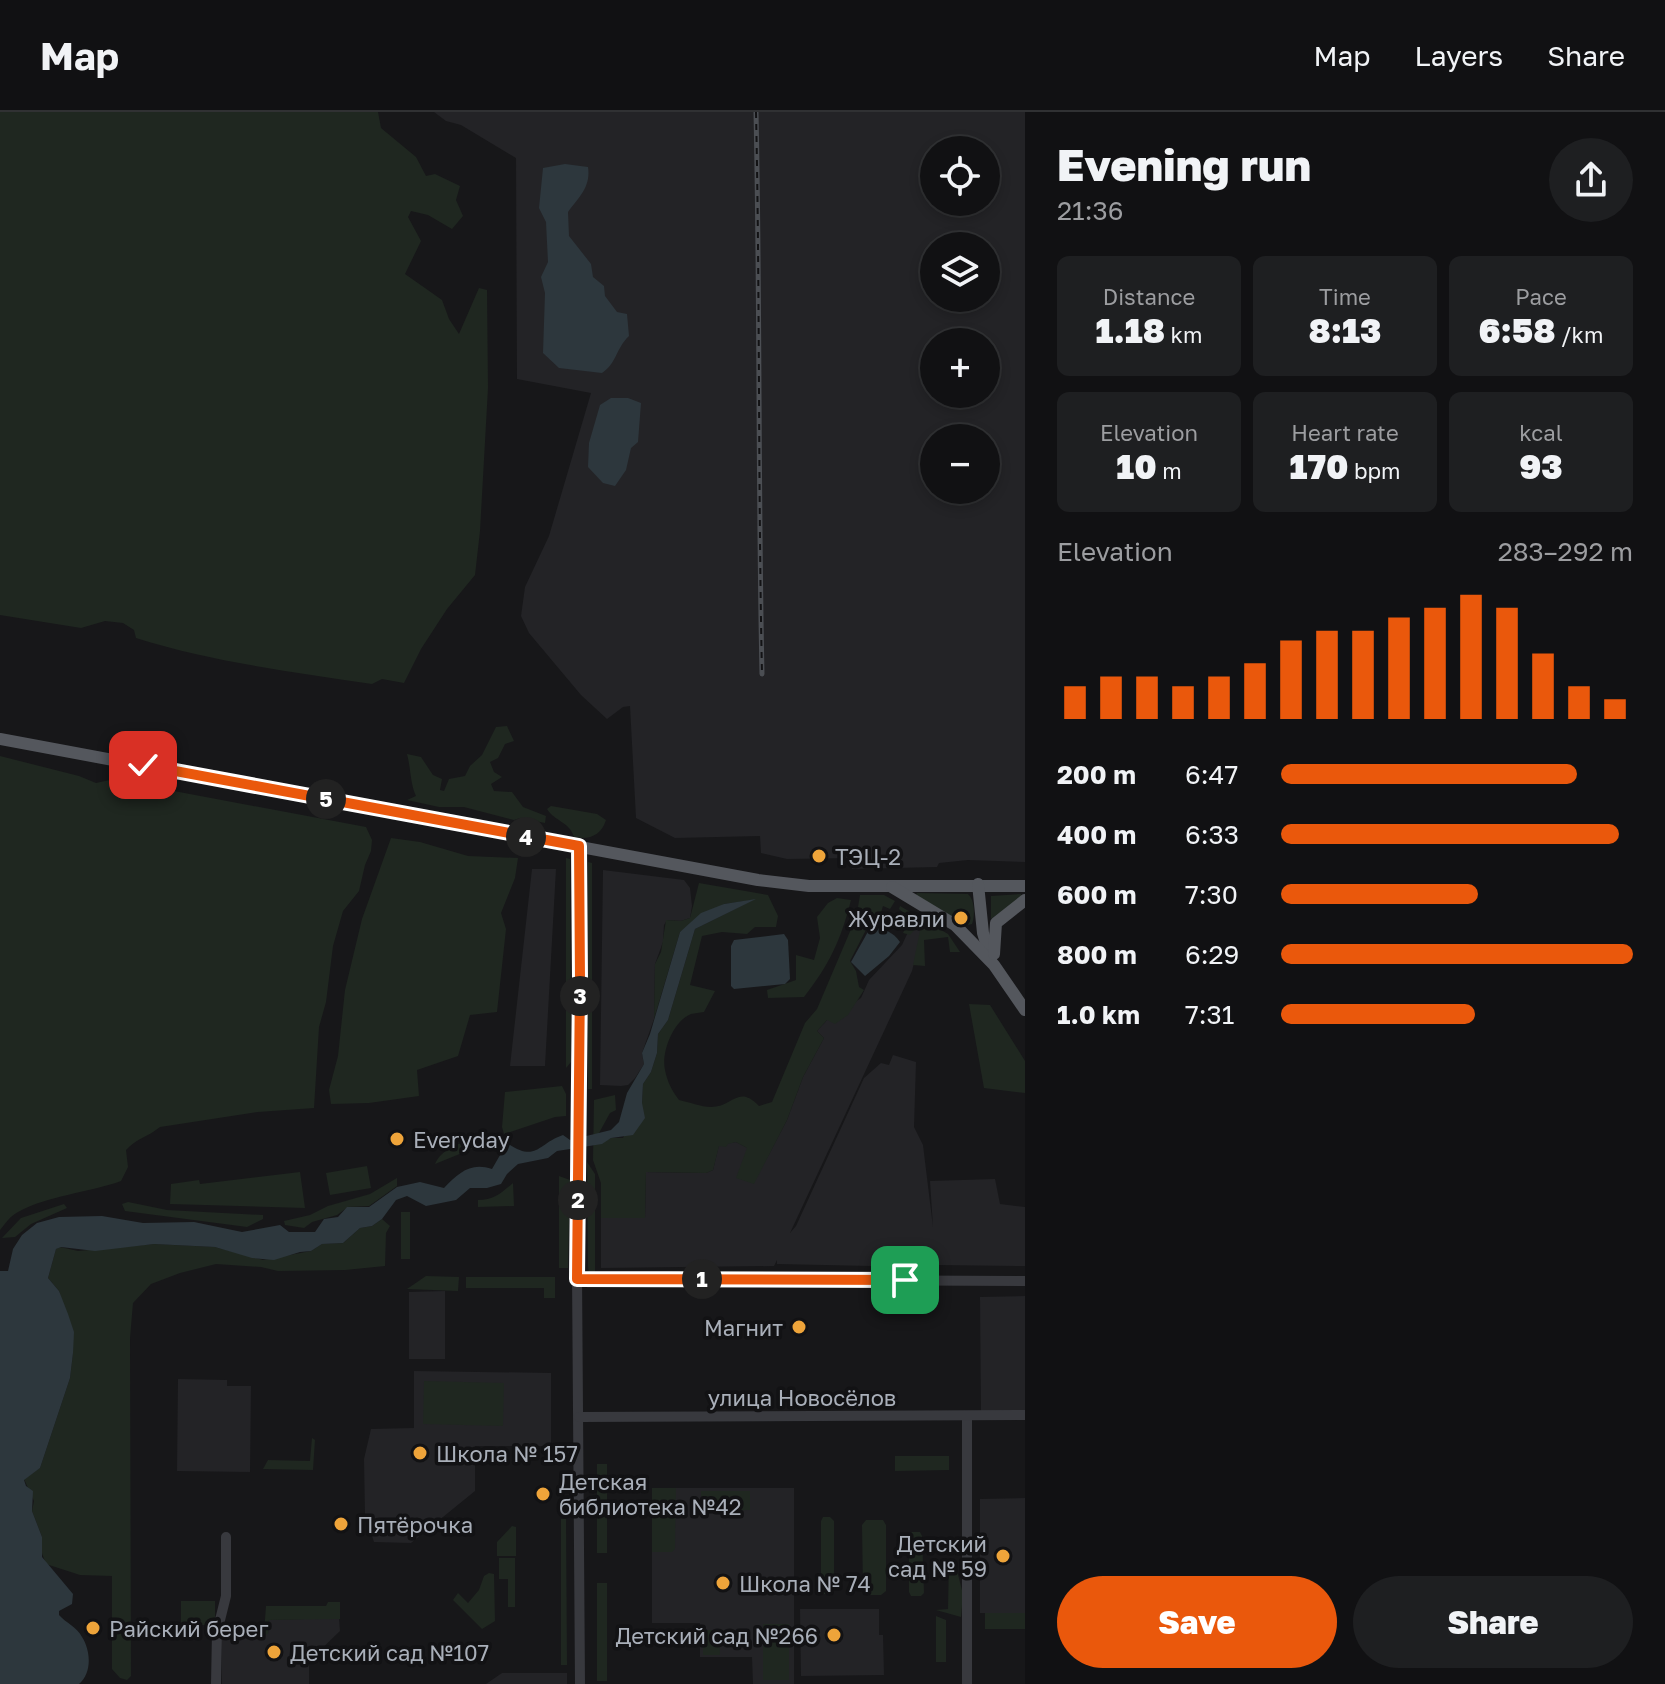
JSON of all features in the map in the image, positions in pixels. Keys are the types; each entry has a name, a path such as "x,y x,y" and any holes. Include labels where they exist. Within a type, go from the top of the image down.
{"main road":[{"path":"0,739 795,885 1025,886"},
{"path":"978,884 983,933 994,965"},
{"path":"891,886 955,925 994,965 1025,1010"},
{"path":"994,965 996,923 1025,900"}],"street":[{"path":"579,846 577,1279 580,1684"},
{"path":"577,1279 1025,1281"},
{"name":"улица Новосёлов","path":"579,1417 1025,1415"},
{"path":"967,1416 967,1684"},
{"path":"216,1684 217,1632 226,1596 226,1537"}],"shaded area":[{"path":"0,112 378,112 381,128 416,157 426,176 435,174 460,186 456,200 463,216 452,229 428,215 411,211 408,217 421,241 405,274 442,300 459,334 479,288 487,290 488,388 480,531 475,575 447,609 404,683 382,679 372,684 223,660 136,638 134,630 123,623 105,621 81,628 0,615"},
{"path":"434,112 1025,112 1025,862 968,860 939,863 937,867 852,869 851,858 787,859 761,853 760,836 675,838 636,818 630,706 623,707 607,719 581,695 529,633 521,616 525,587 549,536 591,393 517,379 516,158 461,125 446,121"},
{"path":"565,164 588,167 588,180 568,212 569,236 591,264 593,277 604,286 605,296 617,312 627,314 629,336 611,365 602,373 559,368 543,353 545,293 541,277 548,262 546,222 539,208 543,168"},
{"path":"611,398 628,398 641,403 638,442 631,448 626,470 615,486 603,483 588,467 589,443 600,405"},
{"path":"507,726 514,741 505,744 498,758 490,762 494,772 502,777 491,784 494,791 512,792 523,807 546,816 545,823 520,818 514,820 464,807 439,807 407,800 416,796 407,754 421,757 433,775 442,779 440,790 444,791 449,779 465,776 470,766 482,755 496,727"},
{"path":"0,756 96,783 110,780 366,827 372,840 359,891 343,911 333,946 326,1002 319,1027 314,1108 258,1112 160,1127 126,1150 128,1167 121,1181 30,1206 13,1216 0,1230"},
{"path":"551,806 597,814 606,820 594,836 574,837 569,828 547,809"},
{"path":"391,838 420,842 468,856 518,858 515,878 501,913 506,929 497,1012 470,1015 458,1056 417,1070 419,1096 369,1103 331,1104 329,1090 338,1056 345,990 362,919"},
{"path":"566,858 570,859 571,1062 566,1068"},
{"path":"588,862 592,863 592,1089 588,1089"},
{"path":"532,869 556,869 545,1066 510,1066"},
{"path":"603,870 684,880 690,888 692,906 690,918 667,920 664,925 663,942 655,964 654,1019 642,1053 644,1064 628,1085 621,1086 600,1085"},
{"path":"699,883 768,895 778,916 776,927 755,927 747,934 722,932 702,936 690,985 715,991 704,1012 691,1014 679,1023 667,1047 664,1063 666,1074 679,1100 711,1107 740,1097 746,1097 759,1106 772,1102 805,1023 817,1009 857,915 869,924 850,961 859,987 864,990 848,1015 835,1024 827,1020 817,1031 824,1038 754,1184 736,1178 747,1148 736,1142 726,1147 719,1146 713,1170 706,1173 646,1172 645,1218 601,1218 601,1183 593,1160 594,1100 615,1095 616,1110 610,1113 599,1133 605,1141 623,1138 642,1103 643,1084 657,1053 658,1034 668,1020 695,929 753,900 724,904 680,932 654,1019 655,964 661,952 666,920 690,918"},
{"path":"917,893 968,894 974,908 972,924 964,926"},
{"path":"1021,894 1021,898 991,919 991,896"},
{"path":"860,895 884,895 895,901 890,909 883,906 879,919 858,907"},
{"path":"837,898 851,900 833,952 813,985 804,997 768,998 767,990 796,980 796,955 814,960 820,938 817,917 828,903"},
{"path":"756,899 695,929 668,1020 658,1034 657,1053 651,1072 643,1084 645,1118 633,1135 611,1138 602,1144 557,1151 548,1158 518,1164 501,1184 470,1188 456,1200 426,1206 407,1196 396,1200 382,1219 372,1226 360,1228 343,1243 322,1244 311,1251 274,1260 252,1258 215,1247 154,1244 95,1251 56,1249 48,1278 59,1291 74,1332 70,1378 40,1468 24,1480 33,1491 32,1511 42,1537 42,1557 73,1594 72,1604 59,1611 59,1615 82,1637 88,1655 88,1668 79,1684 0,1684 0,1271 8,1271 13,1249 22,1235 37,1223 59,1217 102,1216 143,1223 194,1222 242,1232 280,1225 289,1232 315,1232 324,1219 338,1217 347,1207 369,1207 397,1187 420,1182 444,1188 471,1168 492,1169 507,1143 531,1152 563,1135 570,1140 611,1130 619,1122 627,1093 644,1064 642,1053 680,932 701,913 724,904"},
{"path":"900,906 948,934 960,952 950,952 948,937 924,940 925,966 913,965 922,921 910,935 903,933 910,918 899,909"},
{"path":"914,919 924,923 912,971 790,1233 864,1078 881,1063 889,1065 893,1055 916,1062 914,1127 923,1145 933,1227 930,1181 995,1179 1000,1204 1025,1207 1025,1266 873,1268 777,1264 777,1260 774,1266 601,1268 601,1218 645,1217 646,1172 706,1173 713,1170 719,1145 736,1142 767,1158 824,1038 817,1031 827,1020 861,998 869,980 902,945"},
{"path":"870,928 887,931 900,942 865,976 851,962"},
{"path":"784,934 788,940 790,979 785,984 734,989 731,986 731,946 734,940"},
{"path":"969,1004 990,1005 1025,1061 1025,1093 984,1088"},
{"path":"562,1086 566,1094 566,1116 504,1134 505,1092"},
{"path":"498,1134 499,1137 494,1140 435,1164 454,1146"},
{"path":"587,1162 595,1174 595,1275 589,1275 588,1266"},
{"path":"367,1166 371,1188 330,1195 326,1173"},
{"path":"300,1172 305,1208 170,1204 171,1184 199,1180 200,1184"},
{"path":"559,1176 570,1180 568,1268 559,1268"},
{"path":"397,1178 397,1186 369,1206 348,1207 337,1215 312,1222 304,1228 285,1225 284,1221 370,1194"},
{"path":"513,1183 514,1206 478,1207 478,1200 493,1197"},
{"path":"128,1202 167,1210 263,1215 263,1219 247,1227 125,1211 122,1204"},
{"path":"64,1204 67,1208 31,1224 15,1237 2,1238 21,1218"},
{"path":"401,1212 410,1212 410,1259 401,1259"},
{"path":"382,1219 390,1226 386,1233 385,1266 278,1271 216,1264 151,1284 133,1303 130,1338 131,1676 127,1680 120,1678 112,1669 112,1576 80,1575 46,1564 40,1548 42,1537 32,1511 34,1501 24,1479 40,1468 70,1378 73,1353 59,1291 48,1278 56,1249 78,1251 154,1244 215,1247 263,1260 311,1251 322,1244 343,1243 360,1228 372,1226"},
{"path":"426,1276 459,1277 458,1291 407,1289"},
{"path":"466,1277 555,1277 555,1298 544,1298 544,1288 466,1288"},
{"path":"445,1291 445,1359 409,1359 409,1292"},
{"path":"1025,1296 1025,1412 981,1412 980,1297"},
{"name":"Школа № 157","path":"414,1371 551,1373 551,1446 475,1446 475,1491 411,1543 374,1542 365,1515 364,1459 371,1429 414,1428"},
{"path":"178,1379 227,1380 227,1386 251,1386 250,1472 177,1471"},
{"path":"424,1381 504,1383 503,1426 423,1424"},
{"path":"312,1438 315,1440 313,1470 263,1469 268,1460 310,1461"},
{"path":"895,1456 949,1456 949,1470 895,1471"},
{"path":"597,1464 607,1464 607,1553 597,1553"},
{"name":"Школа № 74","path":"652,1488 794,1488 794,1684 753,1684 752,1657 700,1657 700,1623 652,1623"},
{"path":"652,1488 676,1488 675,1549 672,1552 652,1552"},
{"path":"701,1491 750,1491 750,1510 701,1511"},
{"name":"Детский сад № 59","path":"1025,1498 1025,1613 980,1613 980,1499"},
{"path":"823,1517 834,1521 834,1590 831,1594 824,1594 821,1590"},
{"path":"561,1519 566,1519 567,1665 561,1665"},
{"path":"866,1520 883,1520 886,1525 886,1591 881,1595 867,1595 863,1591 862,1525"},
{"path":"512,1526 516,1527 516,1556 497,1556 497,1542"},
{"path":"920,1532 922,1536 924,1593 921,1596 911,1596 909,1592 909,1535"},
{"path":"499,1558 515,1558 515,1607 508,1607 508,1579 499,1579"},
{"path":"949,1559 955,1563 963,1594 961,1617 936,1610 948,1609"},
{"path":"489,1573 494,1574 495,1621 482,1629 453,1600 458,1593 468,1603"},
{"path":"597,1583 607,1583 607,1681 597,1681"},
{"path":"181,1601 215,1601 215,1620 209,1625 181,1625"},
{"path":"328,1602 340,1602 340,1619 269,1620 268,1634 249,1635 249,1632 264,1632 266,1606 326,1606"},
{"path":"800,1609 879,1609 884,1675 801,1676"},
{"path":"985,1613 1025,1613 1025,1629 985,1629"},
{"path":"936,1616 946,1620 946,1662 936,1662"},
{"path":"339,1618 340,1631 309,1661 309,1684 222,1684 222,1633 268,1633 269,1620"},
{"path":"763,1624 789,1624 789,1680 763,1680"},
{"path":"703,1630 719,1630 720,1655 703,1655"},
{"path":"502,1673 567,1673 567,1684 486,1684"}],"railway":[{"path":"756,112 762,674"}],"place":[{"name":"ТЭЦ-2","path":"819,856"},
{"name":"Журавли","path":"961,918"},
{"name":"Everyday","path":"397,1139"},
{"name":"Магнит","path":"799,1327"},
{"name":"Школа № 157","path":"420,1453"},
{"name":"Детская библиотека №42","path":"543,1494"},
{"name":"Пятёрочка","path":"341,1524"},
{"name":"Детский сад № 59","path":"1003,1556"},
{"name":"Школа № 74","path":"723,1583"},
{"name":"Райский берег","path":"93,1628"},
{"name":"Детский сад №266","path":"834,1635"},
{"name":"Детский сад №107","path":"274,1652"}],"route":[{"path":"143,765 579,846 577,1279 905,1280"}]}
